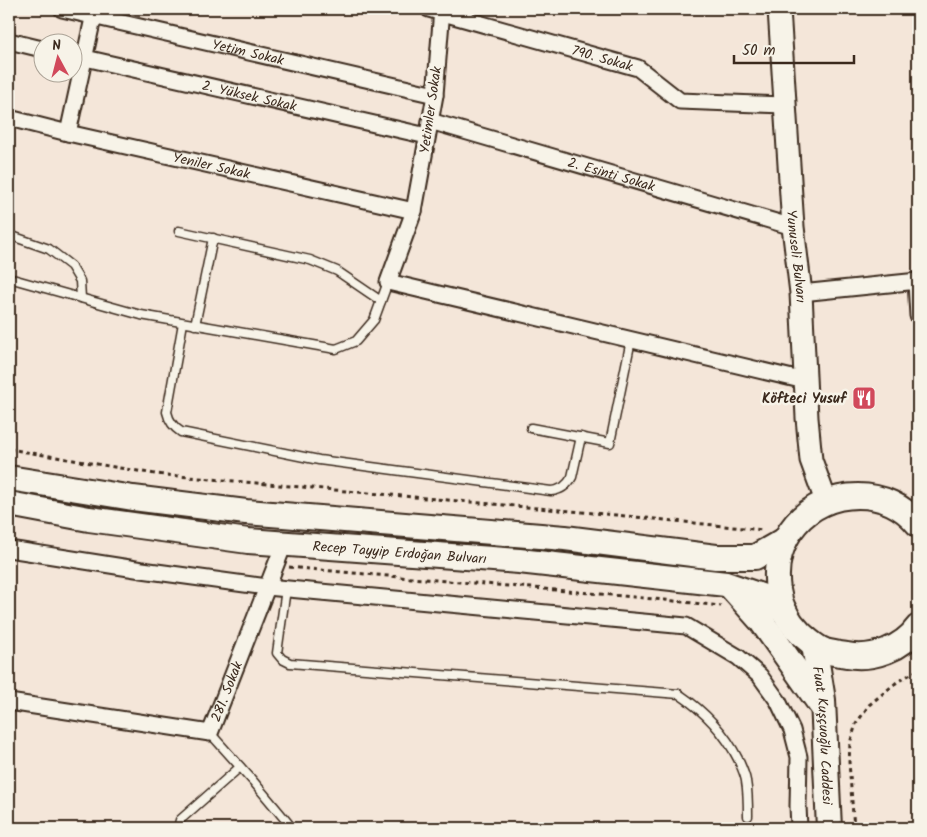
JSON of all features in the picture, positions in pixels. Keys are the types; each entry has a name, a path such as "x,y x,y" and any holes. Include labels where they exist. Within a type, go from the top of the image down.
{"main road":[{"name":"Yunuseli Bulvarı","path":"779,9 793,228 800,293 811,460 826,502"},
{"name":"Recep Tayyip Erdoğan Bulvarı","path":"9,478 133,498 246,512 565,538 716,557 755,557 778,535"},
{"path":"918,524 898,507 876,498 846,496 826,502 808,512 793,527 778,535 776,578 779,598 794,627 814,645 824,650 852,656 870,655 887,650 903,642 918,627"},
{"name":"Recep Tayyip Erdoğan Bulvarı","path":"9,504 108,522 248,542 280,555 519,561 727,596 764,597 785,612"},
{"path":"727,596 762,622 824,710"},
{"name":"Fuat Kuşçuoğlu Caddesi","path":"814,645 824,710 828,828"}],"street":[{"name":"Yetim Sokak","path":"62,9 94,12 435,94"},
{"name":"790. Sokak","path":"438,10 638,68 680,101 785,105"},
{"name":"Yetimler Sokak","path":"388,282 414,212 435,94 438,10"},
{"path":"82,46 94,12"},
{"path":"9,42 32,47"},
{"name":"2. Yüksek Sokak","path":"82,58 429,129"},
{"path":"68,133 75,82"},
{"name":"Yeniler Sokak","path":"9,118 414,212"},
{"name":"2. Esinti Sokak","path":"429,129 793,228"},
{"path":"388,282 805,381"},
{"path":"800,293 917,282 918,316"},
{"path":"9,549 267,588 686,626 738,657 760,676 778,701 792,730 798,757 799,828"},
{"name":"281. Sokak","path":"9,702 210,733 280,555"}],"lane":[{"path":"179,231 310,260 337,271 381,300"},
{"path":"9,235 48,249 71,266 80,281 81,298"},
{"path":"195,325 213,238"},
{"path":"9,278 140,315 336,349 356,341 374,320 388,282"},
{"path":"183,323 167,412 170,421 181,432 319,460 551,491 558,490 569,483 572,477 580,437"},
{"path":"531,428 610,443 631,340"},
{"path":"286,589 277,653 282,659 290,663 679,694 715,724 733,750 746,780 748,816"},
{"path":"210,733 288,823 290,828"},
{"path":"178,828 180,820 240,767"}],"path":[{"path":"9,449 155,474 616,515 749,529 778,535"},
{"path":"280,555 356,573 648,598 727,596"},
{"path":"854,828 849,762 850,743 856,724 870,705 897,682 918,670"}],"place":[{"name":"Köfteci Yusuf","path":"864,398"}]}
